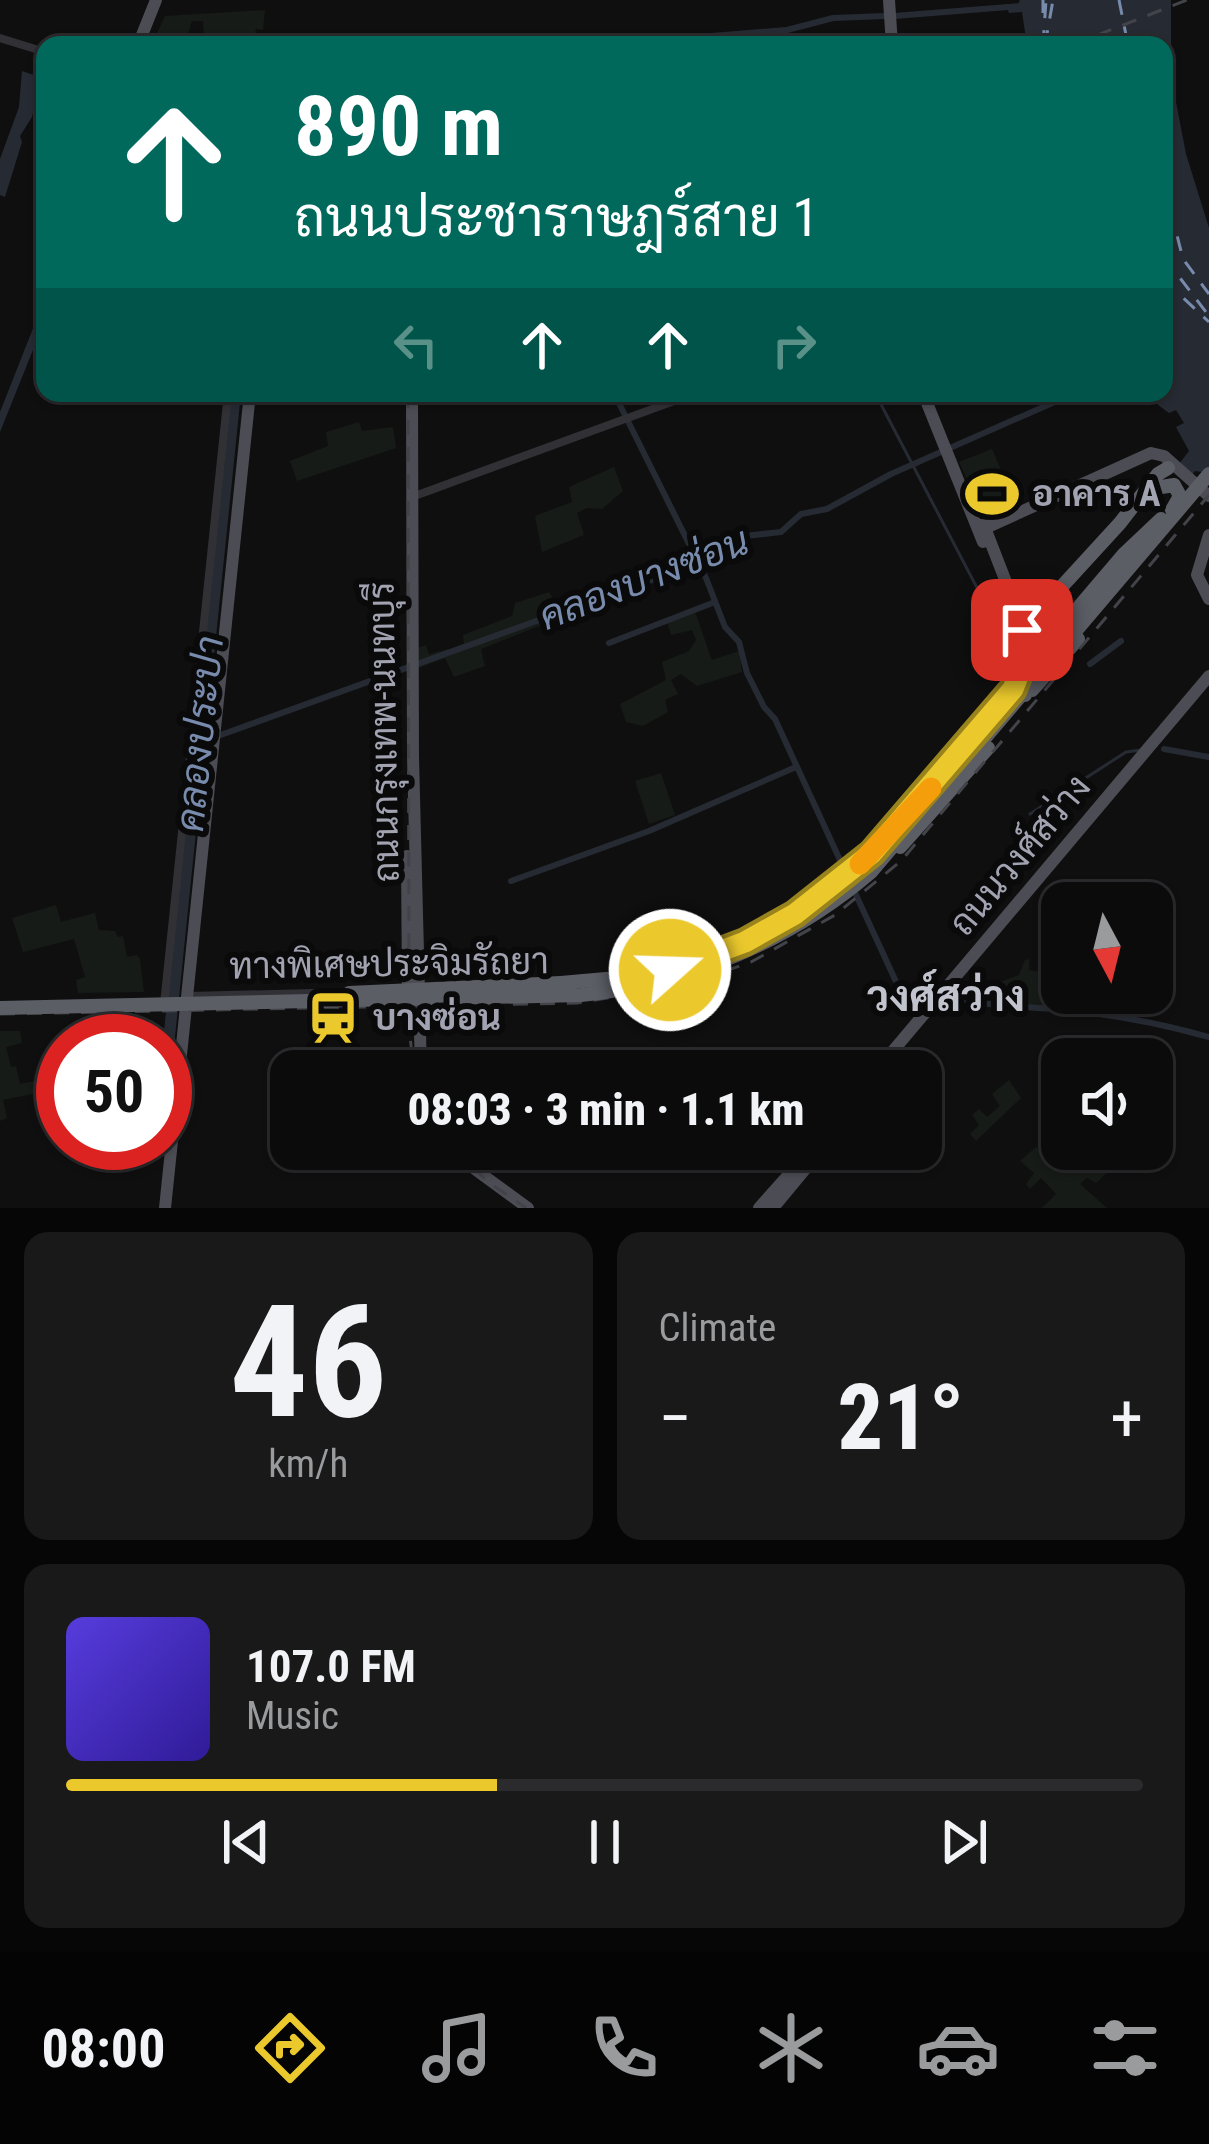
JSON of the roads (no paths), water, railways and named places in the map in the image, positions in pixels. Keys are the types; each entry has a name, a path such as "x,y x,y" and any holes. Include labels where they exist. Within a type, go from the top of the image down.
{"highway":[{"name":"ทางพิเศษประจิมรัถยา","path":"0,1005 560,996 624,990 750,949 825,906 871,872 1209,462"},
{"path":"871,872 926,821 1021,708 1026,635 1033,618 1158,474 1171,467"},
{"name":"ทางพิเศษประจิมรัถยา","path":"0,1005 562,990 621,983 694,965 797,916 863,867 906,824 1209,474"},
{"path":"1013,689 1180,501 1178,491 1169,484 1146,490"},
{"path":"1033,618 1041,635 1055,635 1124,554 1164,521"},
{"path":"989,730 1044,679 1096,618 1138,567 1164,521"},
{"path":"332,995 651,975"}],"main road":[{"path":"142,36 156,0"},
{"path":"889,0 891,36"},
{"path":"165,1208 209,748 249,402"},
{"name":"ถนนกรุงเทพ-นนทบุรี","path":"409,402 416,1050"},
{"path":"855,875 1004,702 1028,646 927,402"},
{"path":"956,476 984,527 1146,460 1171,467 1209,499"},
{"path":"983,532 1084,486"},
{"path":"1209,535 1197,575 1209,596"},
{"path":"1209,550 1202,574 1209,596"},
{"path":"412,992 591,991 654,981 721,959 786,927 883,859 1041,671 1049,648 1020,618 991,555"},
{"name":"ถนนวงศ์สว่าง","path":"901,1050 1209,680"},
{"name":"ถนนวงศ์สว่าง","path":"900,1050 1209,680"},
{"path":"591,991 745,942 838,888"},
{"path":"475,1170 515,1208"},
{"path":"766,1208 798,1170"},
{"path":"498,1192 528,1208"}],"street":[{"path":"0,38 36,50"},
{"path":"164,1004 227,402"},
{"path":"410,497 672,402"},
{"path":"192,747 209,748"},
{"path":"186,996 412,992"}],"water":[{"path":"1020,0 1171,0 1171,36 1026,36 1022,12 1009,13 1007,8 1016,8"},
{"path":"22,71 36,76 36,99 20,136 5,197 0,195 0,159 19,107"},
{"path":"1173,86 1186,154 1209,228 1209,473 1195,471 1192,475 1179,464 1189,451 1176,427 1184,423 1176,410 1169,413 1157,404 1173,402"},
{"path":"36,321 36,342 0,432 0,412"},
{"name":"คลองประปา","path":"229,402 240,402 177,1014 166,1014"}],"waterway":[{"path":"894,16 1022,6"},
{"path":"713,36 787,30 833,18 885,16"},
{"path":"618,402 706,578 725,627 739,642 747,673 775,719 907,1008"},
{"path":"880,402 1008,647"},
{"name":"คลองบางซ่อน","path":"218,736 728,554 745,536 781,532 801,514 827,509 891,474 1055,402"},
{"path":"609,643 715,602"},
{"path":"1090,664 1121,641"},
{"path":"1164,749 1209,757"},
{"path":"1030,814 1126,752 1141,750"},
{"path":"511,881 649,831 796,767"},
{"path":"953,997 1102,1015 1209,1037"}],"railway":[{"path":"1095,36 1187,0"},
{"path":"408,402 412,1050"},
{"path":"0,1014 577,1003 686,985 751,962 835,915 901,861 1209,495"},
{"path":"476,1170 526,1208"}],"place":[{"name":"อาคาร A","path":"992,494"},
{"name":"บางซ่อน","path":"333,1018"}],"district":[{"name":"วงศ์สว่าง","path":"946,996"}]}
